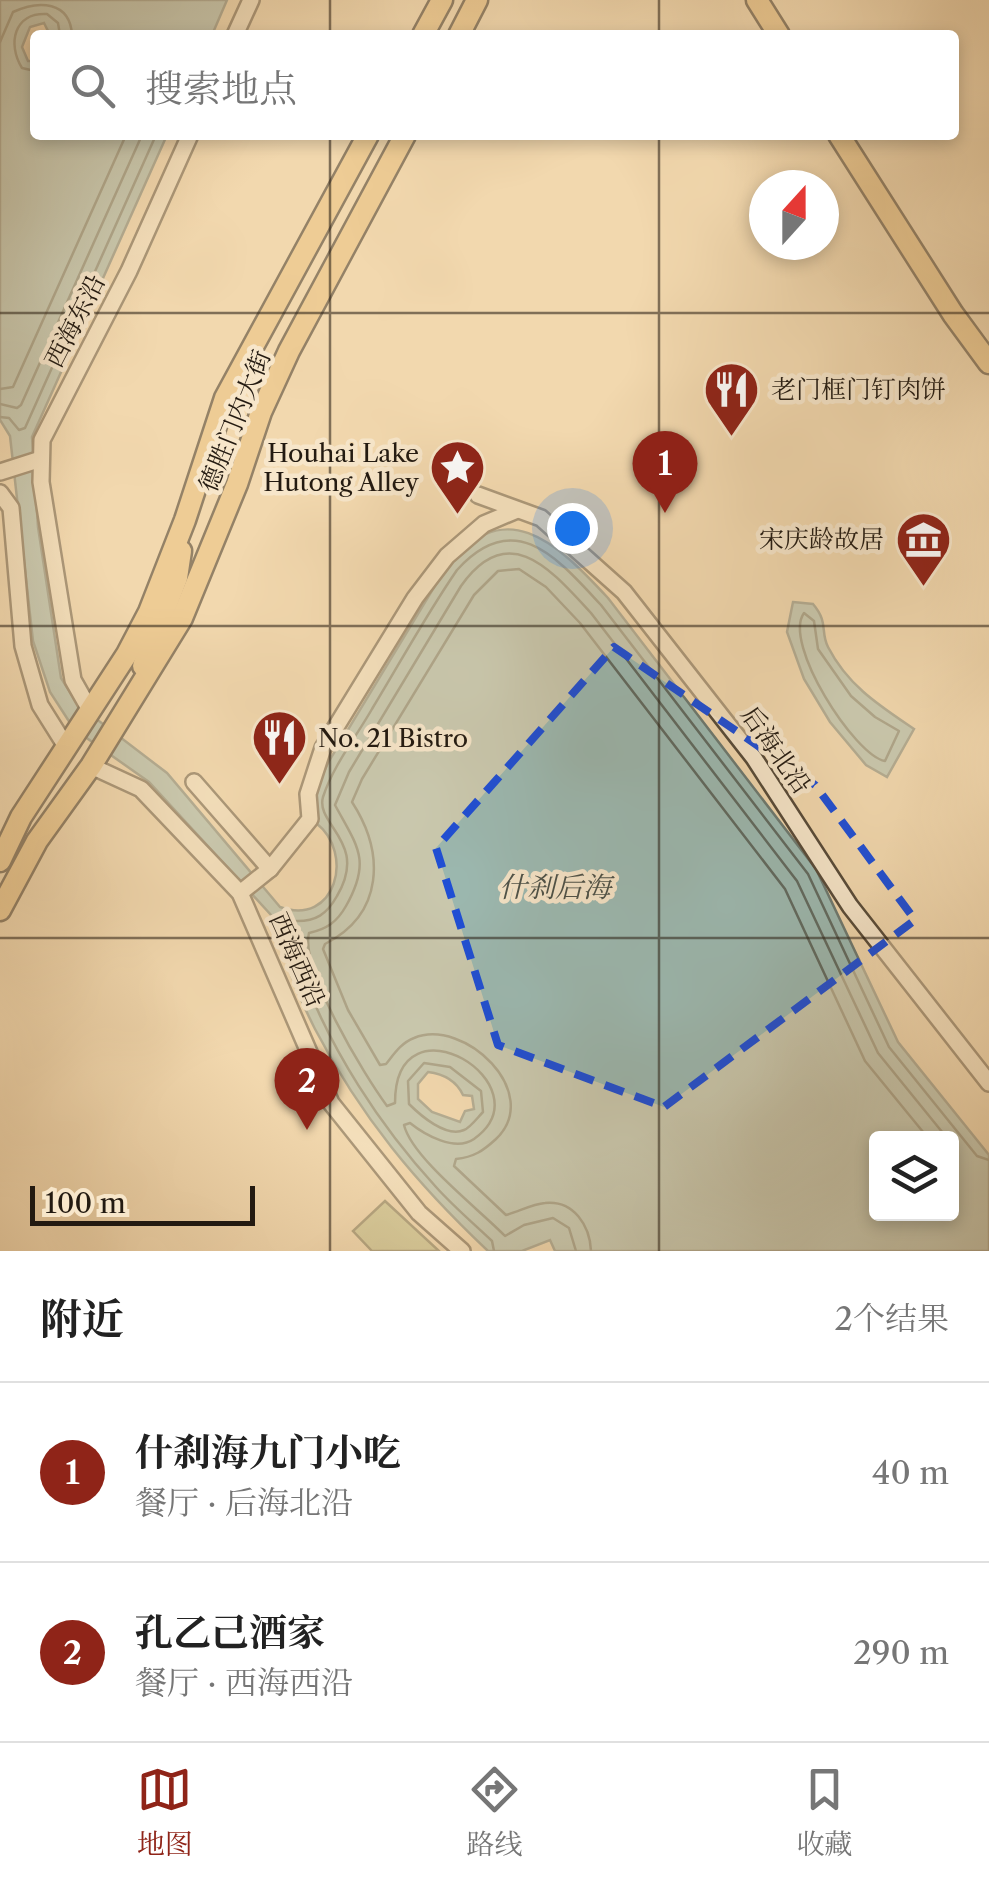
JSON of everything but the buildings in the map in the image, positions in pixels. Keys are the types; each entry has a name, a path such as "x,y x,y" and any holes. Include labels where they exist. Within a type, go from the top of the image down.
{"main road":[{"path":"426,30 442,0"},
{"path":"461,30 477,0"},
{"path":"758,0 777,30"},
{"name":"德胜门内大街","path":"80,759 90,710 142,626 185,520 225,398 365,140"},
{"name":"德胜门内大街","path":"113,725 182,618 237,484 261,412 289,350 402,140"},
{"path":"841,140 989,363"},
{"name":"德胜门内大街","path":"113,725 141,671 177,578 185,520"},
{"path":"0,864 80,759 113,725"},
{"path":"0,910 80,759"}],"street":[{"path":"237,30 251,0"},
{"name":"西海东沿","path":"90,710 73,680 38,460 42,440 128,271 188,140"},
{"path":"1,472 38,460"},
{"path":"0,493 11,508 23,646 40,705 80,759"},
{"name":"后海北沿","path":"478,495 541,518 624,592 754,758 850,906 967,1060 989,1083"},
{"path":"240,893 270,869 310,820 308,794 322,748 415,598 447,556 484,524 518,510"},
{"name":"西海西沿","path":"80,759 141,789 240,893 331,1104 419,1213 462,1251"},
{"path":"194,782 270,869"}],"highlighted area":[{"path":"614,647 815,785 915,920 664,1107 498,1045 436,848"}],"green space":[{"path":"385,1201 439,1251 372,1251 353,1231"}],"water":[{"name":"什刹后海","path":"0,0 227,0 214,30 48,30 44,23 30,27 22,47 30,61 30,140 165,140 32,437 38,527 61,678 78,705 167,773 280,907 315,907 334,884 337,868 328,836 316,823 313,795 329,761 442,574 464,548 486,534 507,529 528,533 549,544 608,598 816,869 898,1042 989,1155 989,1251 555,1251 550,1240 522,1251 488,1251 414,1174 351,1091 304,1005 271,915 149,782 74,729 50,692 33,641 10,436 0,420","holes":["428,1072 449,1079 463,1095 472,1096 474,1109 465,1111 460,1122 432,1112 418,1099 418,1084"]},
{"path":"793,602 813,604 821,616 828,647 845,673 866,694 914,729 887,777 866,765 830,722 804,679 787,632"}],"place":[{"name":"老门框门钉肉饼","path":"732,438"},
{"name":"什刹海九门小吃","path":"665,513"},
{"name":"Houhai Lake Hutong Alley","path":"458,516"},
{"name":"宋庆龄故居","path":"923,588"},
{"name":"No. 21 Bistro","path":"279,787"},
{"name":"孔乙己酒家","path":"307,1130"}]}
